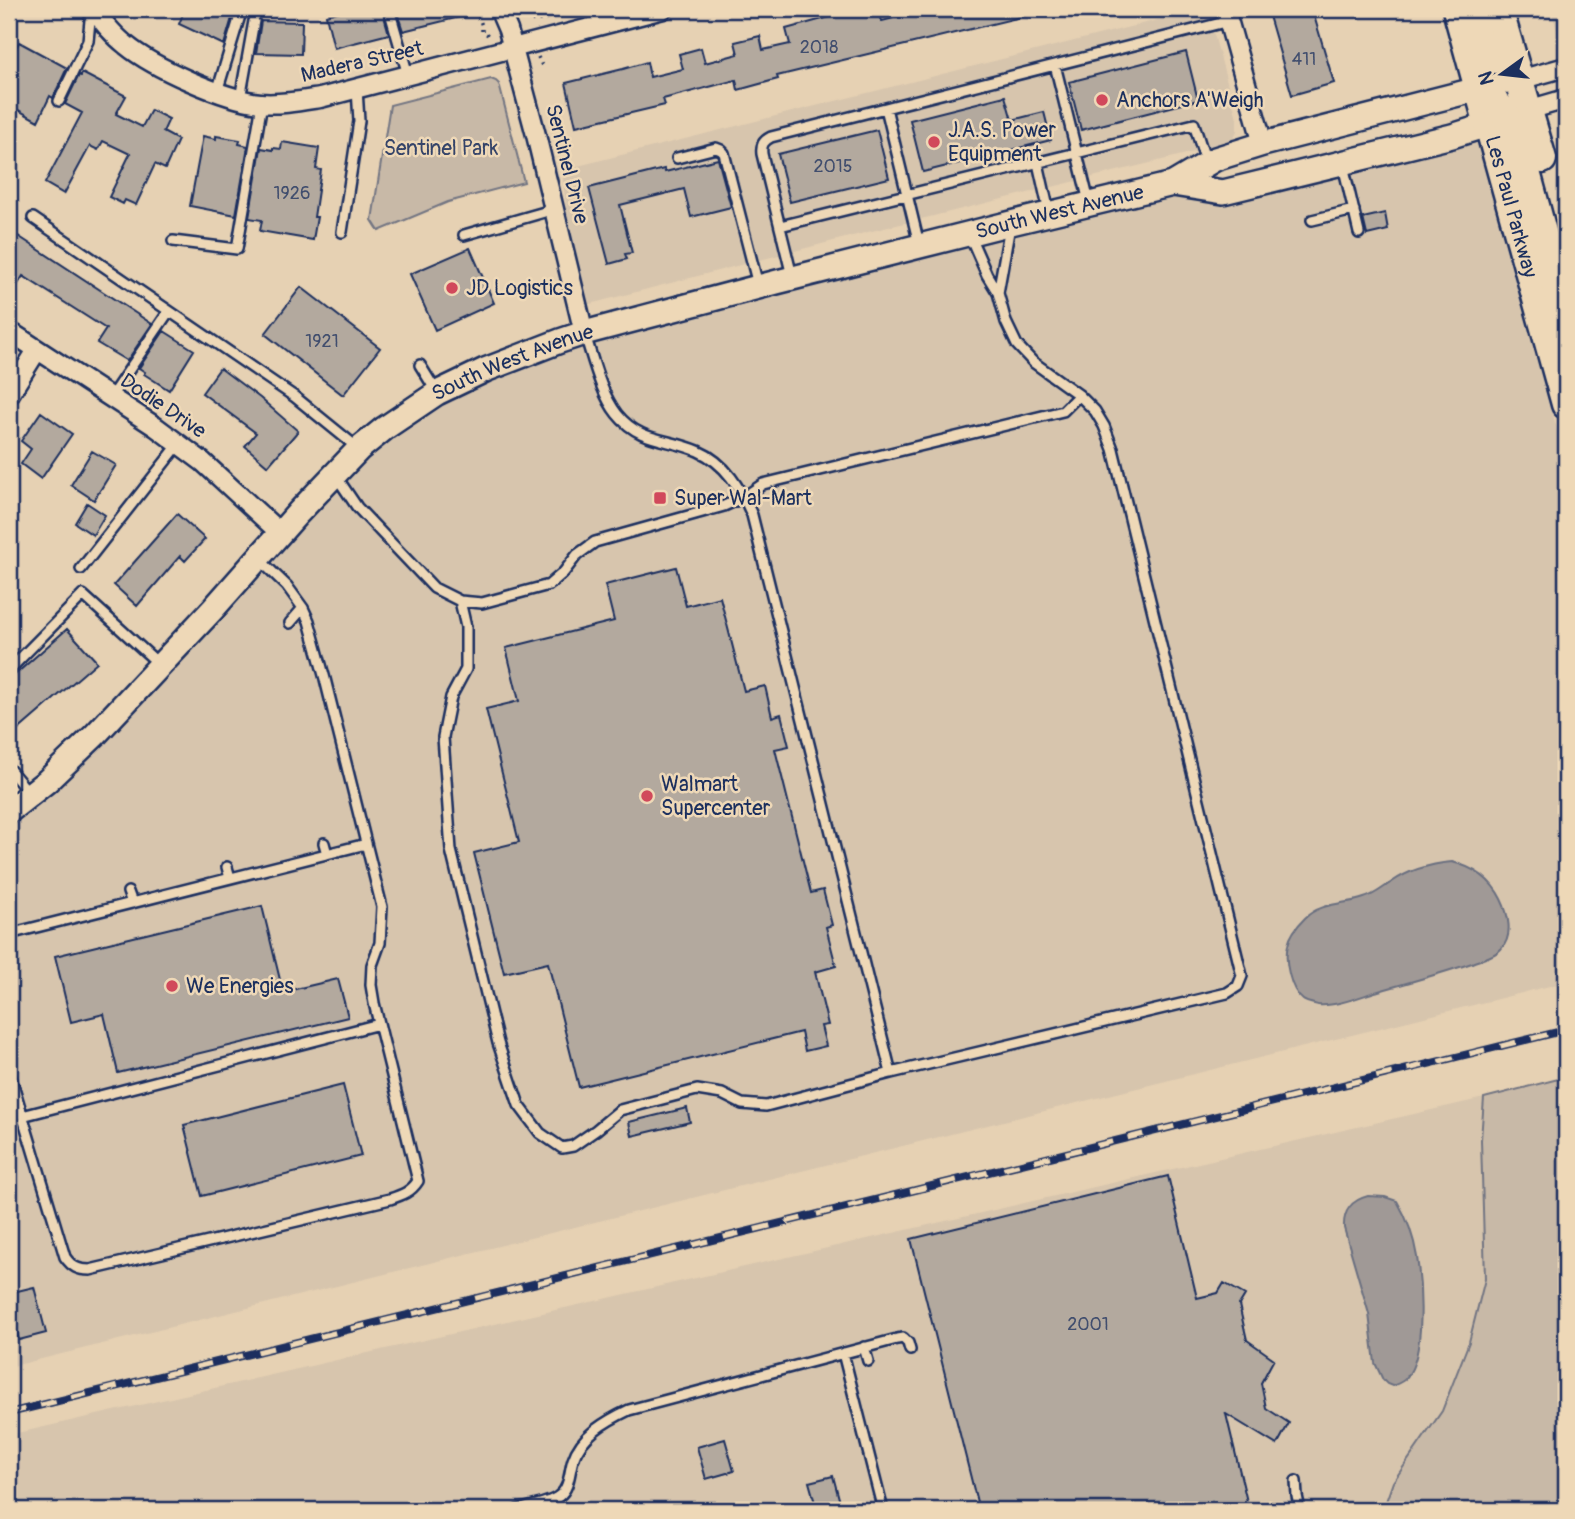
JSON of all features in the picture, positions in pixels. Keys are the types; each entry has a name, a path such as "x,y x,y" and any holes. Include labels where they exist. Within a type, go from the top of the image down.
{"main road":[{"name":"Les Paul Parkway","path":"1457,9 1500,84"},
{"path":"1478,9 1500,84 1514,97 1508,118 1524,163 1566,321"},
{"name":"Les Paul Parkway","path":"1498,9 1500,84 1566,404"},
{"name":"Les Paul Parkway","path":"1508,118 1566,246"}],"street":[{"name":"Madera Street","path":"92,9 115,35 142,56 217,92 262,103 310,99 358,89 663,9"},
{"name":"Sentinel Drive","path":"499,9 508,30 555,209 584,333"},
{"path":"1227,15 1263,144"},
{"name":"South West Avenue","path":"9,811 95,735 359,449 437,393 485,370 584,333 969,233 1173,184 1215,159 1263,144 1566,67"},
{"name":"South West Avenue","path":"1173,184 1223,192 1452,136 1566,99"},
{"name":"Dodie Drive","path":"9,331 179,444 203,462 280,533"},
{"path":"9,395 37,350"}],"lane":[{"path":"59,101 88,41 92,9"},
{"path":"217,92 242,9"},
{"path":"389,9 408,75"},
{"path":"793,278 762,154 761,146 771,136 1055,65 1227,15"},
{"path":"240,99 254,21"},
{"path":"1055,65 1090,204"},
{"path":"342,232 359,121 358,89"},
{"path":"173,241 237,249 262,103"},
{"path":"886,108 920,246"},
{"path":"780,226 1194,124 1206,164"},
{"path":"677,158 709,149 721,150 724,153 740,232 758,287"},
{"path":"1038,163 1050,213"},
{"path":"1342,163 1359,233"},
{"path":"464,235 496,231 555,209"},
{"path":"1312,220 1354,210"},
{"path":"33,218 295,397 359,449"},
{"path":"998,293 1011,223"},
{"path":"460,601 466,627 466,669 451,697 443,737 451,850 498,1043 519,1105 540,1133 562,1148 573,1146 620,1111 697,1090 722,1094 742,1104 766,1106 891,1073 1227,993 1238,986 1242,976 1113,449 1095,411 1079,395 1046,373 1017,345 1006,322 998,293 969,233"},
{"path":"110,398 169,311"},
{"path":"584,333 607,398 617,415 631,428 649,438 697,450 715,460 731,476 752,515 891,1073"},
{"path":"420,365 437,393"},
{"path":"335,474 357,507 434,588 460,601 482,603 549,585 577,555 596,542 724,506 763,484 1063,411 1079,395"},
{"path":"81,569 179,444"},
{"path":"9,1071 65,1257 71,1266 80,1270 90,1270 390,1199 406,1194 418,1181 371,985 373,965 380,943 382,906 326,678 303,608 287,586 258,559"},
{"path":"9,670 83,595 160,665"},
{"path":"290,623 303,608"},
{"path":"9,769 30,794"},
{"path":"324,843 327,854"},
{"path":"9,934 366,844"},
{"path":"275,855 278,866"},
{"path":"227,867 230,878"},
{"path":"179,879 182,890"},
{"path":"128,892 132,903"},
{"path":"22,1116 379,1024"},
{"path":"517,1510 560,1496 565,1489 577,1451 591,1433 607,1420 629,1410 903,1338 910,1350"},
{"path":"864,1347 868,1361"},
{"path":"843,1353 883,1510"},
{"path":"1296,1480 1300,1510"}],"path":[{"path":"476,9 482,31"},
{"path":"524,9 528,19 536,21 584,9"}],"shaded area":[{"path":"1207,9 1237,118 1237,131 1232,140 1218,146 582,306 572,263 562,170"},
{"path":"1551,9 1566,9 1566,63"},
{"path":"1478,131 1566,462 1566,982 9,1367 9,814 360,449 485,371 1174,186 1220,195"},
{"path":"1452,862 1481,875 1501,899 1508,918 1509,931 1505,944 1498,952 1460,967 1339,1003 1318,1005 1304,1001 1298,995 1289,974 1287,951 1292,934 1305,918 1325,906 1368,897 1413,871"},
{"path":"1484,1098 1481,1140 1485,1279 1469,1342 1442,1411 1393,1482 1383,1510 9,1510 9,1435"},
{"path":"1368,1196 1397,1201 1410,1228 1417,1257 1420,1320 1417,1354 1406,1378 1392,1386 1383,1380 1375,1363 1369,1314 1344,1228 1345,1216 1350,1207 1357,1200"}],"green space":[{"name":"Sentinel Park","path":"491,79 499,84 524,182 448,202 379,231 372,220 390,105"},
{"path":"1566,1077 1566,1510 1383,1510 1393,1482 1442,1411 1469,1342 1485,1279 1481,1140 1484,1098"}],"building":[{"path":"185,9 211,9 232,18 224,45 179,24"},
{"path":"348,9 382,9 389,34 334,48 326,15"},
{"path":"396,9 472,9 472,14 403,31"},
{"path":"859,9 878,9 882,21 913,13 912,9 1033,9 1033,14 777,76 778,79 738,90 736,80 663,99 665,105 576,126 566,83 647,62 650,77 683,69 679,54 701,48 705,63 738,54 735,42 760,36 763,50 790,44 786,29"},
{"path":"1267,9 1312,9 1334,83 1292,95"},
{"path":"261,21 302,22 301,54 256,53"},
{"path":"19,42 67,68 53,98 50,96 38,121 9,105 9,61"},
{"path":"1186,52 1198,100 1081,130 1069,82"},
{"path":"82,73 126,96 116,114 142,127 151,110 169,119 163,132 178,140 165,169 155,164 136,205 125,200 123,204 109,197 130,154 103,141 98,150 90,146 64,194 45,183 82,113 65,104"},
{"path":"1005,96 1012,120 1044,112 1051,140 923,172 910,120"},
{"path":"877,130 889,178 790,202 778,154"},
{"path":"203,136 240,140 239,144 248,146 236,215 190,206"},
{"path":"282,142 319,148 316,169 321,170 313,240 260,231 262,220 249,218 261,148 281,149"},
{"path":"718,159 731,207 691,217 684,189 620,205 632,253 625,254 627,259 609,264 589,188"},
{"path":"1385,213 1388,230 1367,235 1363,218"},
{"path":"9,230 152,324 127,361 97,343 106,329 23,276 9,299"},
{"name":"JD Logistics","path":"470,248 494,303 435,330 410,274"},
{"path":"301,287 380,348 343,395 265,334"},
{"path":"164,331 194,350 169,390 139,368"},
{"path":"220,368 298,431 268,466 245,446 256,433 202,393"},
{"path":"41,412 72,434 41,479 21,464 31,449 21,441"},
{"path":"92,451 116,465 94,500 71,485"},
{"path":"87,503 105,515 93,535 75,523"},
{"path":"177,514 205,539 185,561 180,556 137,606 114,585"},
{"name":"Walmart Supercenter","path":"676,567 686,606 720,597 744,691 765,686 772,717 781,714 789,746 775,749 811,893 823,890 832,925 826,927 836,966 815,972 828,1025 821,1026 826,1046 805,1051 801,1032 579,1087 548,963 504,973 474,853 519,842 486,709 519,701 506,648 614,621 605,585"},
{"path":"67,629 97,662 17,731 9,721 9,680"},
{"name":"We Energies","path":"262,906 283,992 338,979 348,1017 118,1073 104,1014 71,1022 55,956"},
{"path":"343,1085 361,1156 202,1196 184,1125"},
{"path":"687,1108 690,1122 632,1136 629,1122"},
{"path":"1168,1176 1197,1298 1218,1293 1224,1283 1245,1295 1239,1305 1247,1340 1274,1359 1261,1383 1266,1408 1289,1423 1277,1445 1226,1414 1249,1510 979,1510 911,1239"},
{"path":"34,1287 46,1333 19,1340 9,1293"},
{"path":"725,1439 734,1471 706,1479 697,1447"},
{"path":"833,1476 842,1510 817,1510 809,1482"}],"railway":[{"path":"9,1413 1566,1030"}],"place":[{"name":"Anchors A'Weigh","path":"1102,100"},
{"name":"J.A.S. Power Equipment","path":"934,142"},
{"name":"JD Logistics","path":"452,288"},
{"name":"Super Wal-Mart","path":"660,498"},
{"name":"Walmart Supercenter","path":"647,796"},
{"name":"We Energies","path":"172,986"}]}
